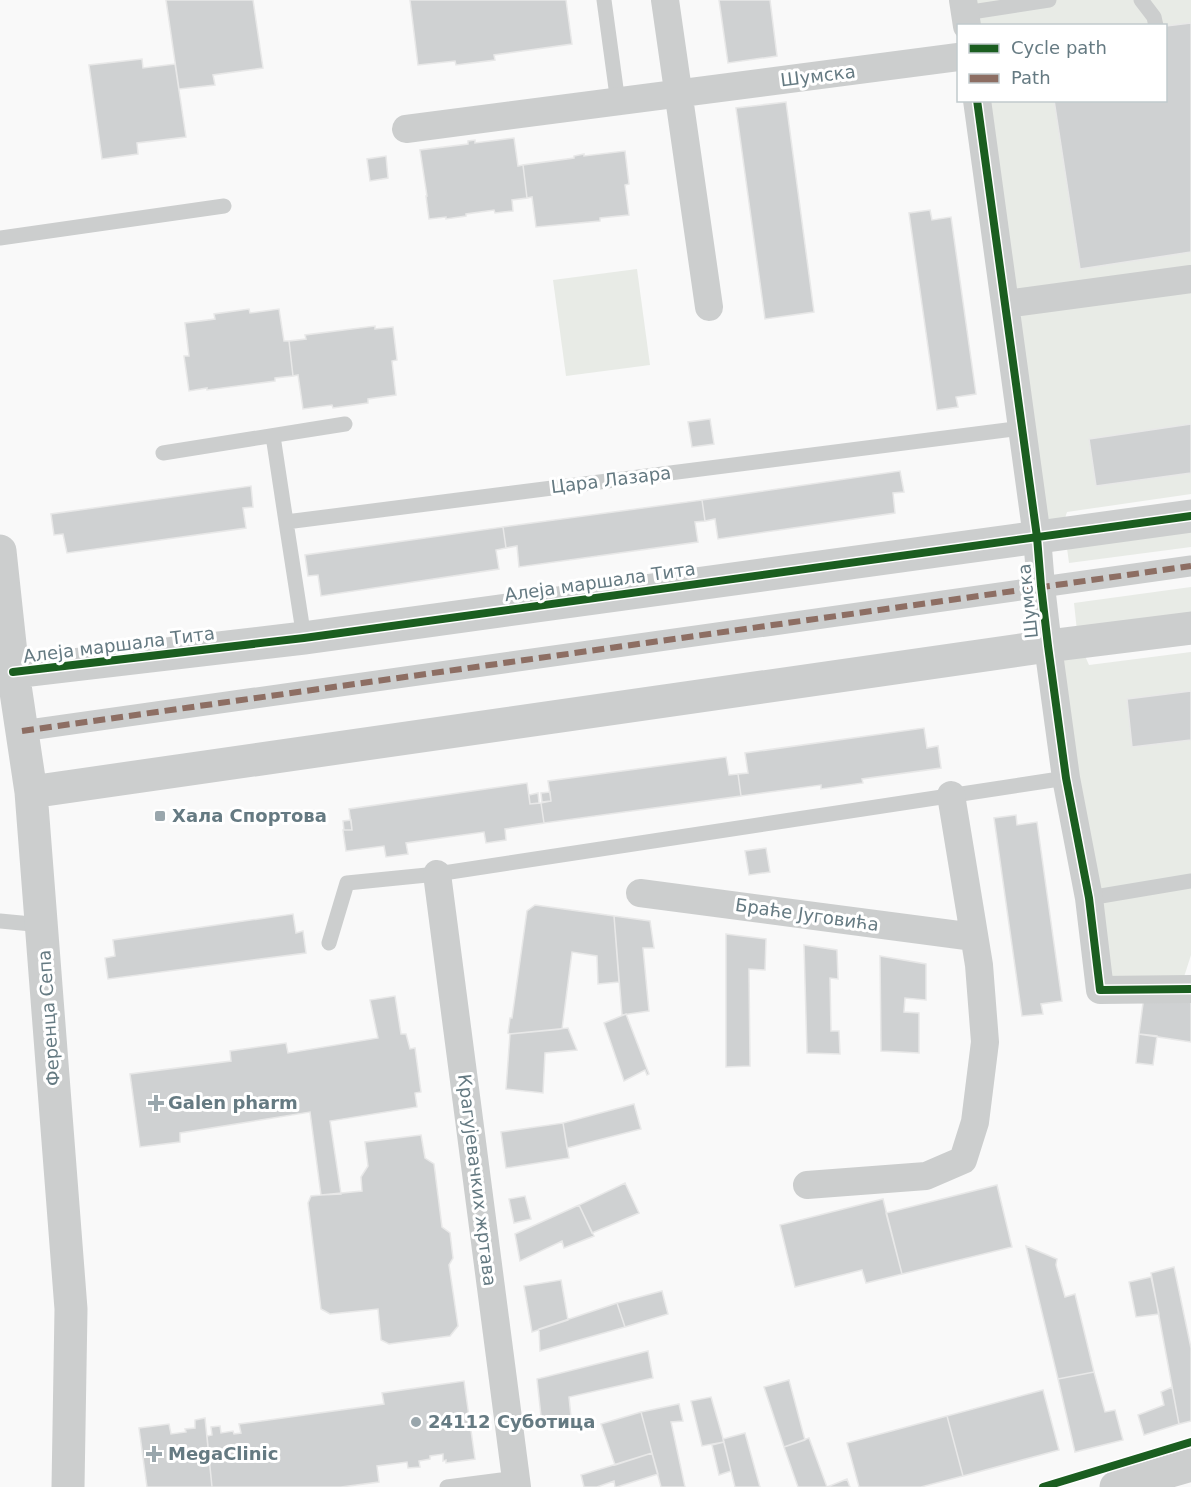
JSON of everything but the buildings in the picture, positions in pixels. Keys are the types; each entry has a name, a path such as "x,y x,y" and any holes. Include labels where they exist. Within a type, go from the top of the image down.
{"street":[{"path":"665,0 709,307"},
{"name":"Шумска","path":"406,129 957,57"},
{"name":"Шумска","path":"977,102 1037,537 1048,646 1066,778 1089,898 1100,990 1191,989"},
{"path":"1005,304 1191,279"},
{"name":"Алеја маршала Тита","path":"13,672 304,638 1191,516"},
{"name":"Ференца Сепа","path":"0,551 13,672 32,792 71,1309 68,1487"},
{"path":"22,731 1191,566"},
{"path":"32,792 1048,646 1191,628"},
{"path":"807,1185 926,1176 963,1160 975,1122 985,1042 979,965 951,795"},
{"name":"Крагујевачких жртава","path":"437,874 517,1483"},
{"name":"Браће Југовића","path":"640,893 974,938"},
{"path":"1116,1487 1191,1465"}],"lane":[{"path":"604,0 618,103"},
{"path":"965,13 1049,0"},
{"path":"1141,0 1154,17 1156,24"},
{"path":"0,238 224,206"},
{"path":"163,453 345,424"},
{"name":"Цара Лазара","path":"286,522 1022,428"},
{"path":"273,436 304,638"},
{"path":"329,943 346,883 437,874 1066,778"},
{"path":"1089,898 1191,881"},
{"path":"0,921 42,925"},
{"path":"447,1487 517,1483"}],"shaded area":[{"path":"976,0 1191,0 1191,494 1067,512 1062,527 1047,528 989,102 1167,102 1167,24 979,24"},
{"path":"637,269 650,365 566,376 553,280"},
{"path":"1191,524 1191,547 1069,563 1066,541"},
{"path":"1191,587 1191,616 1077,631 1074,603"},
{"path":"1081,647 1089,665 1191,652 1191,955 1184,977 1106,981 1058,652"}],"marked path":[{"path":"22,731 1191,566"}],"cycle path":[{"path":"977,102 1037,537 1048,646 1066,778 1089,898 1100,990 1191,989"},
{"path":"13,672 304,638 1191,516"},
{"path":"1043,1487 1191,1442"}],"place":[{"name":"Хала Спортова","path":"160,816"},
{"name":"Galen pharm","path":"156,1103"},
{"name":"24112 Суботица","path":"416,1422"},
{"name":"MegaClinic","path":"154,1454"}]}
